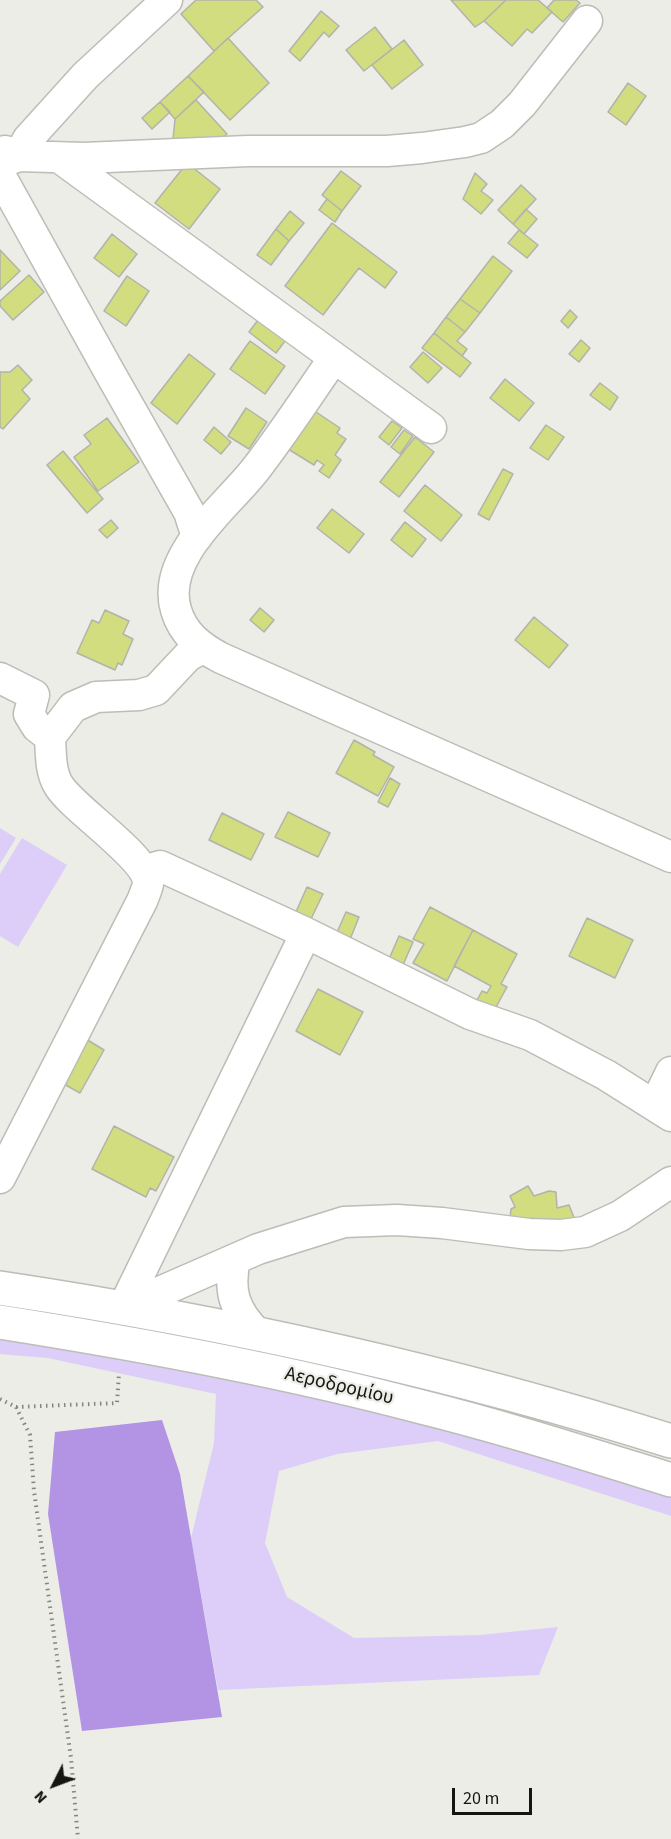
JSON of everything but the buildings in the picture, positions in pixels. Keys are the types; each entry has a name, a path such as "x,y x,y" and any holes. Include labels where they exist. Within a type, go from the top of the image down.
{"main road":[{"name":"Αεροδρομίου","path":"0,1288 123,1308 258,1334 399,1365 503,1392 671,1441"},
{"name":"Αεροδρομίου","path":"0,1322 121,1342 297,1377 417,1405 671,1480"}],"street":[{"path":"5,161 85,76 167,0"},
{"path":"5,161 248,151 387,151 422,148 481,138 502,124 522,104 587,21"},
{"path":"60,158 432,428"},
{"path":"5,161 110,373 189,512 197,537"},
{"path":"191,656 189,636 179,619 173,601 176,573 197,537 255,470 334,358"},
{"path":"0,1178 142,902 148,883 144,871 129,853 58,786 52,769 50,737 73,707 96,697 139,695 156,690 191,656"},
{"path":"191,656 496,781 671,857"},
{"path":"0,678 34,694 29,714 37,727 50,737"},
{"path":"144,871 160,866 306,933 470,1014 530,1035 606,1075 663,1110 671,1072"},
{"path":"123,1308 306,933"},
{"path":"123,1308 235,1259 296,1236 344,1222 397,1220 529,1234 561,1235 585,1232 620,1216 671,1182"},
{"path":"235,1259 231,1276 234,1298 239,1312 258,1334"}],"path":[{"path":"0,1399 16,1407 117,1403 121,1342"},
{"path":"16,1407 30,1436 34,1491 71,1758 78,1839"}],"shaded area":[{"path":"0,828 16,838 0,864"},
{"path":"22,838 67,865 18,947 0,936 0,874"},
{"path":"0,1336 97,1350 473,1432 671,1491 671,1516 438,1441 337,1454 279,1471 265,1543 287,1597 354,1638 480,1635 558,1627 539,1675 218,1690 191,1538 214,1443 216,1394 48,1358 0,1354"},
{"path":"162,1420 180,1474 222,1717 82,1731 48,1514 55,1432"}]}
